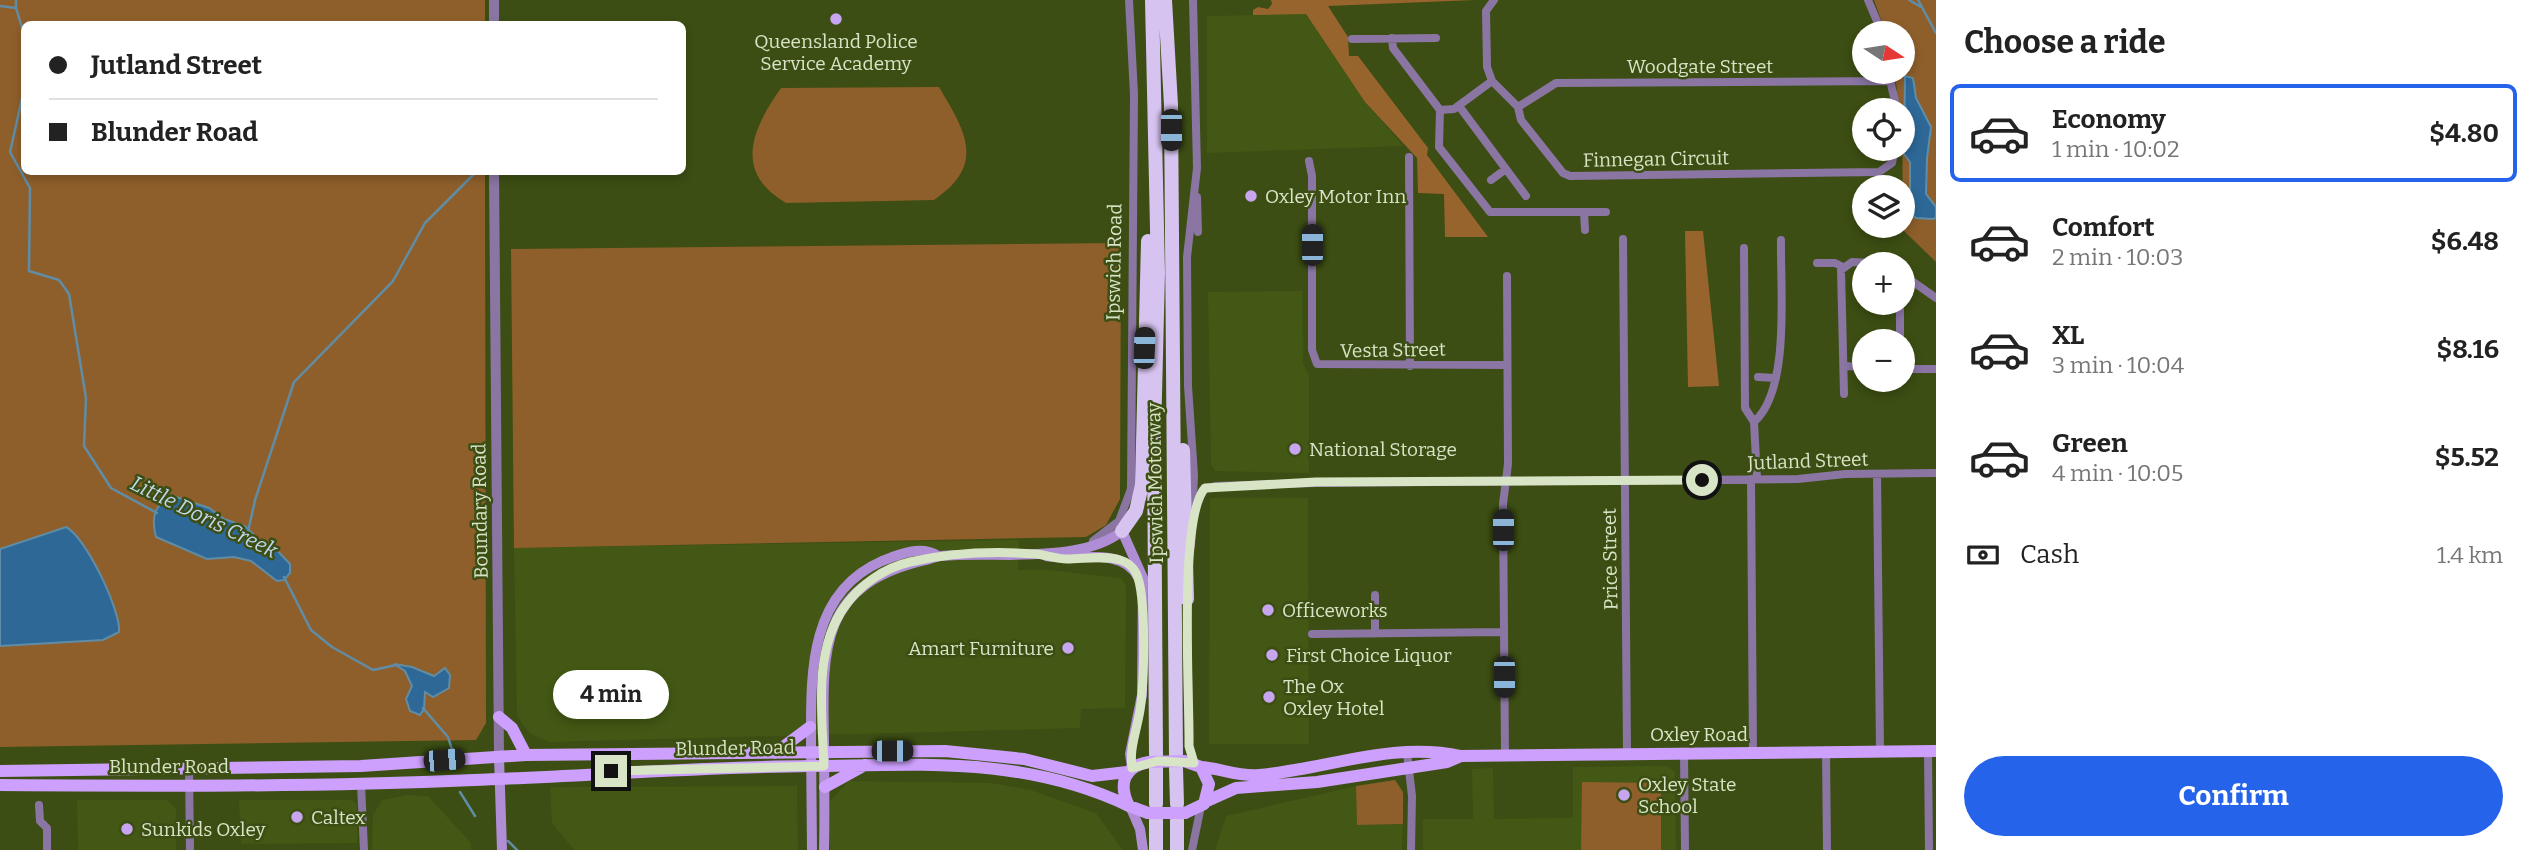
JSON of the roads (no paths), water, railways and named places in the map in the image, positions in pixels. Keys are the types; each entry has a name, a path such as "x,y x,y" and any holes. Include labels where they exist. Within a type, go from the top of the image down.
{"highway":[{"name":"Ipswich Motorway","path":"1152,0 1157,160 1153,812 1156,850"},
{"name":"Ipswich Motorway","path":"1165,0 1174,424 1186,763 1177,850"},
{"path":"1168,45 1175,18 1175,0"},
{"path":"1120,526 1136,511 1142,485 1150,183 1157,160"},
{"path":"1174,424 1181,434 1184,461 1187,599"}],"main road":[{"path":"1037,554 1100,545 1120,526 1141,571 1142,695 1130,754 1130,770 1123,790 1142,835 1143,850"},
{"path":"817,751 810,727 813,658 822,626 835,600 858,577 878,563 915,551 928,550 938,556"},
{"path":"812,850 817,751 829,639 838,616 856,593 874,578 909,562 938,556 1037,554 1121,560 1135,572 1142,596"},
{"path":"499,717 512,728 526,755"},
{"path":"775,753 810,727"},
{"name":"Blunder Road","path":"0,771 361,766 526,755 817,751 966,751 1024,759 1092,776 1130,770 1154,762"},
{"name":"Oxley Road","path":"1154,762 1186,763 1252,776 1351,758 1407,753 1444,752 1461,756 1932,751"},
{"name":"Oxley Road","path":"1179,812 1236,788 1317,782 1447,762 1461,756"},
{"name":"Boundary Road","path":"499,757 502,850"},
{"path":"1186,763 1209,784 1204,803"},
{"path":"825,787 865,765"},
{"name":"Blunder Road","path":"0,785 361,784 664,769 865,765 1007,768 1066,780 1129,806 1153,812"},
{"path":"818,766 825,787 824,850"},
{"path":"1153,812 1179,812"}],"street":[{"path":"494,0 494,21"},
{"name":"Ipswich Road","path":"1120,526 1128,501 1131,470 1134,94 1129,0"},
{"path":"1193,0 1198,232"},
{"path":"1440,110 1459,106 1492,81 1487,67 1486,11 1494,0"},
{"path":"1868,0 1877,21"},
{"path":"1392,38 1393,48 1440,110 1439,146 1490,212 1606,212"},
{"path":"1352,39 1436,38"},
{"name":"Woodgate Street","path":"1518,107 1556,83 1852,77"},
{"name":"Finnegan Circuit","path":"1492,81 1518,107 1521,120 1563,173 1580,177 1879,172 1892,161"},
{"path":"1459,106 1526,196"},
{"path":"1409,157 1410,366"},
{"path":"1186,763 1189,746 1187,599 1194,514 1188,386 1187,246 1197,160"},
{"name":"Vesta Street","path":"1309,161 1312,176 1314,361 1329,366 1507,365"},
{"path":"1491,180 1506,169"},
{"name":"Boundary Road","path":"494,175 499,757"},
{"path":"1584,212 1585,230"},
{"name":"Price Street","path":"1623,239 1627,754"},
{"path":"1754,422 1770,402 1775,378 1780,339 1781,240"},
{"path":"1744,248 1745,408 1754,422 1753,752"},
{"path":"1844,394 1840,276 1843,267 1852,262"},
{"path":"1817,263 1835,263 1843,267"},
{"path":"1505,755 1503,504 1507,276"},
{"path":"1915,284 1936,298"},
{"path":"1844,366 1852,366"},
{"path":"1915,369 1936,369"},
{"path":"1758,377 1775,378"},
{"name":"Jutland Street","path":"1194,514 1205,488 1227,486 1754,479 1936,473"},
{"path":"1877,474 1880,751"},
{"path":"1375,595 1375,634"},
{"path":"1312,634 1504,632"},
{"path":"1929,850 1932,751"},
{"path":"1826,752 1827,850"},
{"path":"1407,753 1411,850"},
{"path":"1684,753 1685,850"},
{"path":"189,768 190,850"},
{"path":"361,784 364,850"},
{"path":"1192,850 1204,803"},
{"path":"39,804 40,821 47,828 47,850"}],"water":[{"path":"1905,84 1914,84 1916,98 1931,127 1926,194 1936,207 1936,218 1933,219 1915,217 1915,175 1910,175 1909,161 1915,161 1915,98 1905,98"},
{"path":"170,495 209,508 224,519 245,526 262,543 271,544 290,564 290,573 284,580 277,581 251,561 234,557 207,559 156,537 155,513"},
{"path":"66,527 74,533 92,558 108,591 119,632 103,640 0,646 0,549"},
{"path":"394,664 412,667 434,676 445,668 450,675 449,688 433,697 425,692 424,709 420,715 410,711 406,699 412,686 405,671"}],"waterway":[{"name":"Little Doris Creek","path":"16,0 21,24"},
{"path":"1909,0 1921,7"},
{"path":"1918,0 1936,33"},
{"path":"0,6 16,8"},
{"name":"Little Doris Creek","path":"21,103 10,152 21,172"},
{"name":"Little Doris Creek","path":"23,175 30,188 29,271 59,280 69,294 86,398 84,446 111,488 157,513"},
{"path":"248,532 255,500 294,382 393,281 425,223 473,175"},
{"name":"Little Doris Creek","path":"284,577 311,630 332,647 373,670 396,665"},
{"name":"Little Doris Creek","path":"423,708 448,737 453,753"},
{"name":"Little Doris Creek","path":"460,792 475,816"},
{"name":"Little Doris Creek","path":"508,841 517,850"}],"place":[{"name":"Queensland Police Service Academy","path":"836,19"},
{"name":"Oxley Motor Inn","path":"1251,196"},
{"name":"National Storage","path":"1295,449"},
{"name":"Officeworks","path":"1268,610"},
{"name":"Amart Furniture","path":"1068,648"},
{"name":"First Choice Liquor","path":"1272,655"},
{"name":"The Ox Oxley Hotel","path":"1269,697"},
{"name":"Oxley State School","path":"1624,795"},
{"name":"Caltex","path":"297,817"},
{"name":"Sunkids Oxley","path":"127,829"}]}
